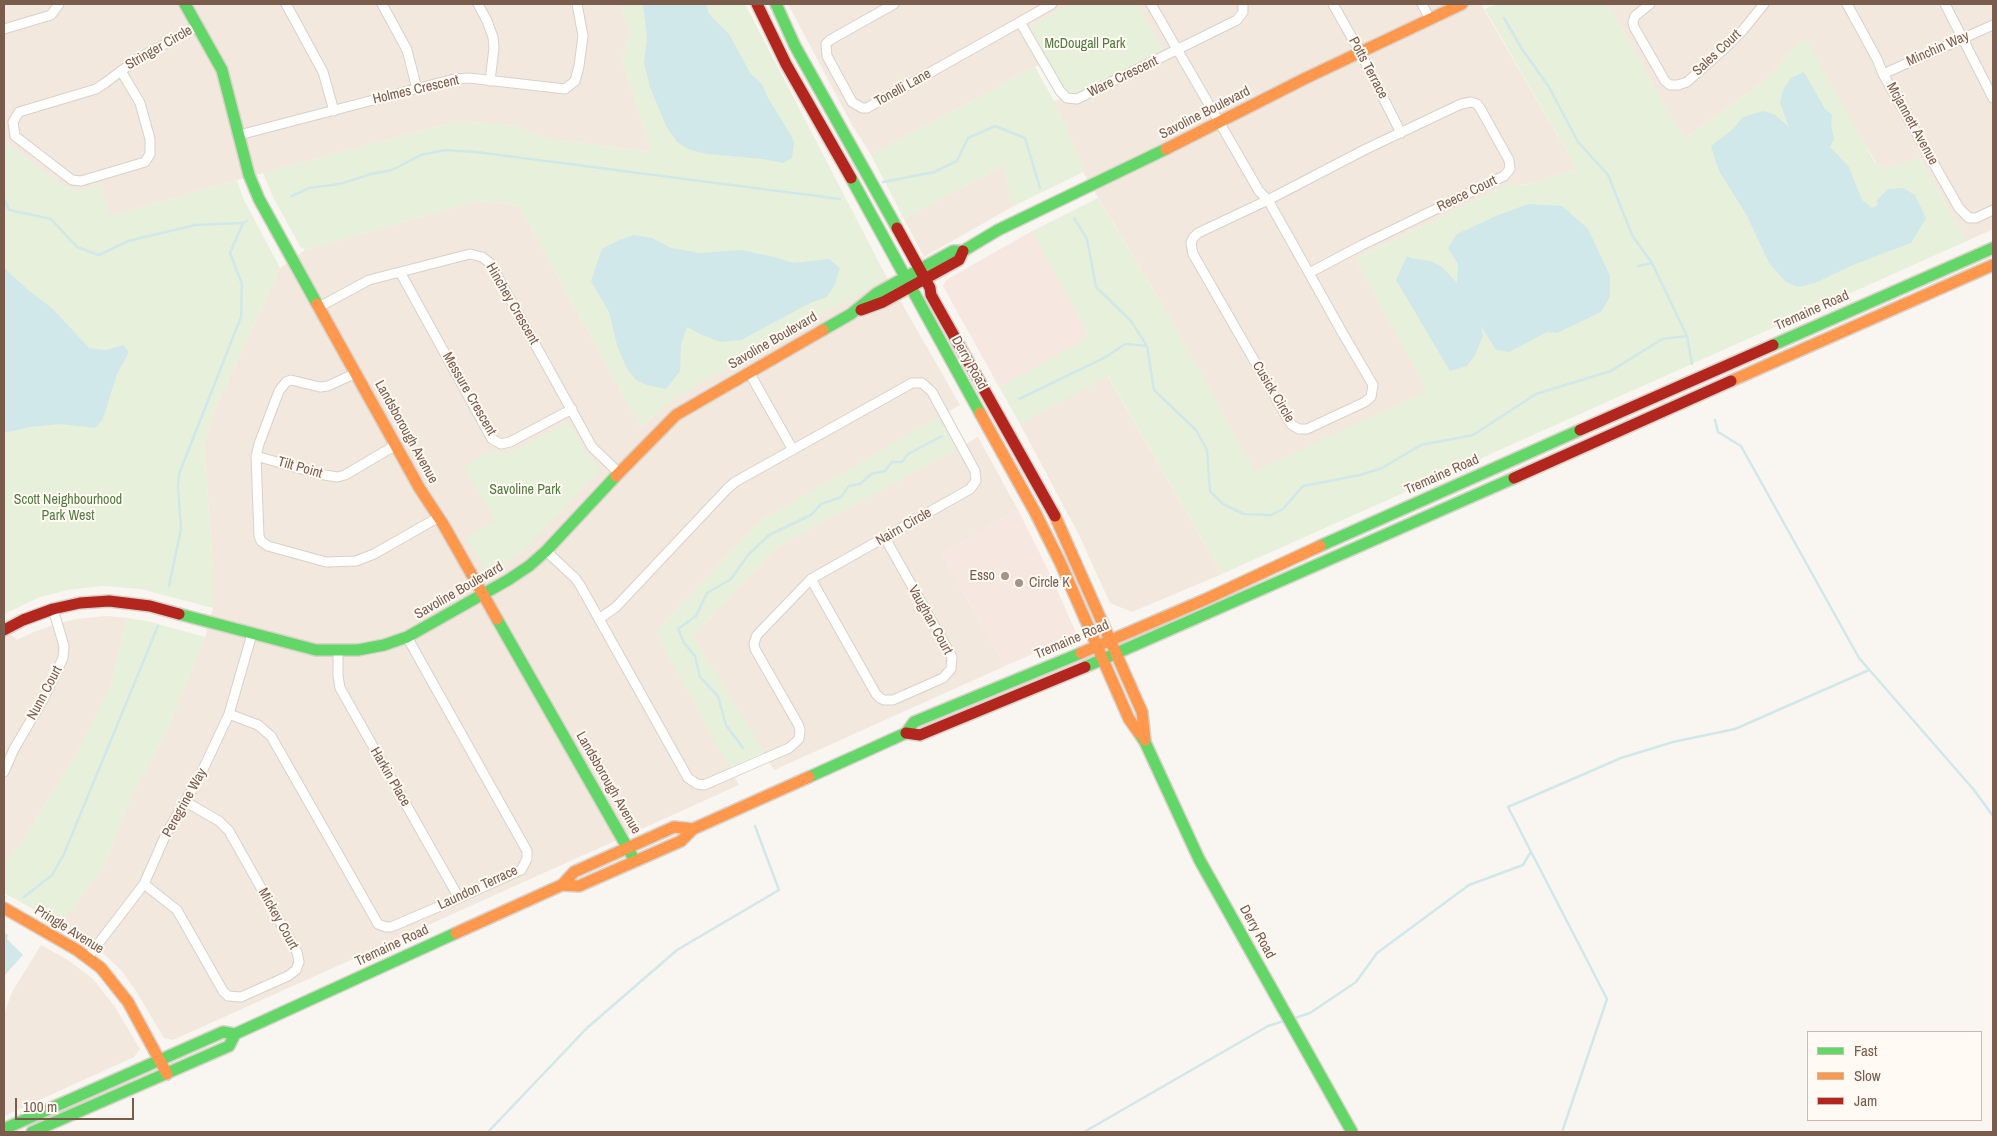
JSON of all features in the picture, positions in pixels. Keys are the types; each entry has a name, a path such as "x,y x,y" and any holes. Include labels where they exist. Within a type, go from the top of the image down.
{"main road":[{"name":"Landsborough Avenue","path":"185,4 222,70 249,174 259,198 396,445 484,594 635,861"},
{"name":"Derry Road","path":"757,4 786,64 1035,512 1060,562 1129,719 1145,742 1199,858 1352,1132"},
{"name":"Derry Road","path":"776,4 795,46 923,274 931,295 1056,520 1142,712 1145,742"},
{"name":"Savoline Boulevard","path":"4,630 23,620 54,608 90,602 129,602 150,606 302,648 338,652 369,648 407,637 520,573 546,551 676,415 850,314 877,293 959,260 962,251 1039,210 1220,123 1306,78 1462,4"},
{"name":"Tremaine Road","path":"562,885 579,886 681,841 693,829 906,733 914,722 1204,600 1408,506 1993,248"},
{"name":"Tremaine Road","path":"906,733 920,735 1117,653 1261,591 1993,265"},
{"name":"Tremaine Road","path":"4,1129 223,1032 235,1034 562,885 574,872 674,827 693,829"},
{"name":"Pringle Avenue","path":"4,908 88,957 108,976 121,992 167,1074"},
{"name":"Tremaine Road","path":"32,1132 230,1046 235,1034"}],"street":[{"path":"4,29 51,15 59,4"},
{"path":"286,4 323,72 334,110"},
{"path":"382,4 407,50 418,89"},
{"path":"478,4 493,37 494,48 490,81"},
{"name":"Holmes Crescent","path":"239,135 454,79 470,78 561,90 572,84 578,76 582,36 577,4"},
{"name":"Tonelli Lane","path":"894,4 826,44 827,56 851,100 862,108 867,108 1052,4"},
{"name":"Cusick Circle","path":"1151,4 1259,191 1268,200 1374,390 1371,397 1365,402 1303,429 1294,427 1289,421 1191,248 1193,238 1198,233 1268,200"},
{"name":"Ware Crescent","path":"1020,22 1063,96 1077,99 1237,20 1243,12 1243,4"},
{"name":"Potts Terrace","path":"1332,4 1360,52 1401,133"},
{"path":"1422,4 1430,19"},
{"name":"Sales Court","path":"1650,4 1635,16 1634,27 1665,81 1670,85 1678,86 1687,82 1723,50 1743,30 1764,4"},
{"name":"Mcjannett Avenue","path":"1846,4 1877,59 1883,74 1964,215 1969,218 1976,218 1993,210"},
{"path":"1945,4 1993,98"},
{"name":"Minchin Way","path":"1883,74 1993,25"},
{"name":"Stringer Circle","path":"121,71 140,103 150,139 150,154 144,162 76,181 68,178 15,136 13,122 19,112 88,92 104,84 121,71 139,58 198,26"},
{"name":"Reece Court","path":"1268,200 1461,104 1471,102 1480,108 1510,160 1510,169 1504,176 1388,232 1309,274"},
{"name":"Hinchey Crescent","path":"319,308 369,280 470,254 478,254 486,259 495,272 592,447 619,473"},
{"name":"Messure Crescent","path":"400,272 492,439 501,444 510,442 572,409"},
{"path":"749,372 792,450"},
{"path":"356,373 328,386 320,387 291,380 282,385 256,456 259,536 261,541 268,546 326,562 356,561 374,554 439,517"},
{"name":"Nairn Circle","path":"546,551 575,578 688,778 697,784 704,784 789,748 799,739 800,730 798,724 755,649 754,643 757,635 811,580 970,490 976,481 975,471 927,386 922,383 912,383 742,478 727,489 616,607 599,619"},
{"name":"Tilt Point","path":"256,456 319,474 338,477 345,475 396,445"},
{"name":"Vaughan Court","path":"811,580 880,698 893,700 943,678 951,669 952,657 885,538"},
{"name":"Nunn Court","path":"4,772 14,749 48,690 63,658 64,646 54,608"},
{"name":"Peregrine Way","path":"88,957 144,884 166,834 199,778 229,714 252,634"},
{"name":"Laundon Terrace","path":"229,714 258,725 268,732 378,924 391,927 459,898 521,870 527,859 527,851 407,637"},
{"name":"Harkin Place","path":"338,652 340,688 459,898"},
{"name":"Mickey Court","path":"144,884 177,910 223,991 228,996 241,997 288,976 296,970 299,962 297,952 229,831 219,821 186,802"}],"shaded area":[{"path":"4,4 621,4 630,33 622,60 652,152 546,139 514,126 458,121 110,216 84,190 75,190 62,186 4,141"},
{"path":"788,4 1070,4 1031,26 1031,30 1048,60 871,155 852,125"},
{"path":"1138,4 1481,4 1577,169 1529,184 1518,185 1511,183 1355,259 1428,391 1255,472 1171,320 1083,172 1084,169 1054,101 1077,93 1163,51"},
{"path":"1608,4 1993,4 1993,229 1967,241 1920,158 1887,168 1877,164 1801,40 1765,81 1688,136 1682,136"},
{"path":"1004,165 1012,207 924,257 904,219"},
{"path":"477,201 504,203 520,207 641,428 660,409 677,396 882,280 885,274 960,405 759,522 658,630 657,634 739,785 173,1040 164,1038 121,970 91,942 60,924 104,866 132,794 165,735 205,637 213,608 213,569 204,445 214,411 280,268 305,250"},
{"path":"1032,231 1087,333 1085,340 999,387 943,286 946,280"},
{"path":"1107,375 1222,574 1132,612 1110,603 1079,535 1020,424"},
{"path":"978,437 1018,510 942,554 1005,666 774,770 693,636 777,547"},
{"path":"1018,510 1050,574 1077,635 1005,666 942,554"},
{"path":"106,616 127,618 110,688 80,748 18,848 4,864 4,627 17,640 60,623"},
{"path":"41,945 68,960 93,979 115,1007 140,1049 134,1057 4,1116 4,1014 12,992"}],"green space":[{"path":"621,4 745,4 885,274 882,280 869,288 677,396 652,416 641,428 520,207 504,203 477,201 305,250 300,246 274,199 263,173 458,121 514,126 546,139 652,152 622,60 630,33"},
{"name":"McDougall Park","path":"1070,4 1138,4 1163,51 1077,93 1069,93 1063,87 1031,30 1031,26"},
{"path":"1497,4 1608,4 1682,136 1688,136 1765,81 1801,40 1808,41 1874,161 1887,168 1920,158 1967,241 1222,574 1108,376 1020,424 999,387 1085,339 1087,333 1032,231 1098,198 1171,320 1255,471 1427,391 1355,259 1511,183 1518,185 1529,184 1577,169 1485,9"},
{"path":"1035,67 1054,101 1084,169 1083,172 1012,207 1004,165 904,219 871,155"},
{"name":"Scott Neighbourhood Park West","path":"4,141 66,188 80,190 101,185 110,216 237,180 243,198 280,268 214,411 204,445 213,569 213,608 141,589 102,586 68,590 40,597 4,614"},
{"path":"939,416 957,449 777,547 693,636 764,752 729,768 657,634 658,630 759,522"},
{"name":"Savoline Park","path":"568,421 587,454 601,470 524,551 488,575 466,537 495,521 463,467 494,450 502,452 515,450"},
{"path":"127,618 147,621 205,637 165,735 132,794 104,866 60,924 4,893 4,864 18,848 80,748 110,688"}],"water":[{"path":"643,4 707,4 708,13 729,34 750,73 762,84 768,98 792,137 794,143 792,158 783,163 763,159 707,154 690,150 677,142 666,126 650,87 644,63 647,37"},
{"path":"1804,72 1825,109 1832,115 1831,125 1834,139 1830,147 1849,167 1862,200 1872,208 1878,205 1877,200 1888,189 1903,188 1915,195 1926,218 1911,243 1853,265 1815,283 1798,287 1786,282 1769,263 1746,214 1719,171 1711,146 1733,129 1743,117 1763,111 1774,114 1789,127 1780,103 1783,90 1791,78"},
{"path":"1528,204 1562,206 1588,229 1610,276 1610,297 1601,312 1557,333 1547,332 1509,352 1496,350 1481,326 1483,336 1475,355 1467,366 1450,371 1396,280 1407,256 1431,261 1442,267 1457,283 1458,264 1448,248 1457,234"},
{"path":"634,235 652,238 671,248 700,253 741,250 793,263 829,259 840,268 835,284 827,297 810,303 741,340 720,342 687,327 681,344 680,371 666,389 647,385 636,380 626,367 617,345 609,312 591,281 602,249"},
{"path":"5,269 54,310 89,348 107,350 123,345 129,352 117,374 103,419 95,428 61,424 30,427 4,433"},
{"path":"4,932 8,935 7,939 23,955 4,976"}],"waterway":[{"path":"1504,18 1522,49 1549,87 1578,142 1608,175 1632,235 1652,263 1687,336"},
{"path":"883,182 934,172 957,161 968,138 995,126 1025,138 1040,188"},
{"path":"292,196 309,188 340,184 371,174 392,170 421,155 445,150 476,152 840,199"},
{"path":"4,199 9,210 51,219 77,247 99,255 128,241 195,225 243,223 247,221"},
{"path":"1074,218 1087,239 1096,287 1131,321 1147,346 1154,390 1196,430 1207,450 1210,491 1223,504 1244,514 1271,515 1283,509 1303,486 1360,475 1382,468 1421,445 1473,435 1536,394 1611,371 1662,339 1687,336 1692,364"},
{"path":"169,586 181,529 179,474 241,317 242,284 230,253 243,223"},
{"path":"1638,266 1652,263"},
{"path":"1019,399 1106,357 1125,344 1147,346"},
{"path":"1715,420 1718,432 1741,446 1859,658 1974,790 1993,816"},
{"path":"743,748 726,725 718,696 700,677 695,656 684,643 678,629 696,616 707,593 731,579 748,555 769,535 811,515 821,504 841,497 849,486 860,484 871,474 885,471 892,462 902,462 908,454 942,436"},
{"path":"24,897 52,875 64,854 158,626"},
{"path":"1562,1132 1607,999 1508,807 1621,758 1673,742 1735,729 1869,670"},
{"path":"488,1132 587,1028 677,950 779,890 755,826"},
{"path":"1295,1018 1310,1013 1356,982 1377,953 1469,885 1523,865 1530,853"},
{"path":"1084,1132 1268,1026 1281,1022"}],"traffic: fast":[{"path":"185,4 222,70 249,175 259,199 317,304"},
{"path":"776,4 795,46 897,228"},
{"path":"823,330 851,314 877,293 953,251 963,251 998,230 1166,149"},
{"path":"851,178 980,413"},
{"path":"1773,345 1993,248"},
{"path":"1320,546 1580,430"},
{"path":"179,614 316,650 358,650 384,645 407,637 508,580 529,566 546,551 616,476"},
{"path":"1085,667 1514,478"},
{"path":"497,619 635,861"},
{"path":"809,777 906,733 914,722 1081,653"},
{"path":"1139,733 1145,742 1199,859 1352,1132"},
{"path":"4,1129 223,1032 235,1034 456,933"},
{"path":"32,1132 229,1046 235,1034"}],"traffic: slow":[{"path":"1166,149 1306,78 1462,4"},
{"path":"1731,381 1993,265"},
{"path":"317,304 420,489 443,524 497,619"},
{"path":"616,476 676,415 823,330"},
{"path":"980,413 1035,512 1060,562 1129,719 1139,733"},
{"path":"1055,516 1142,712 1145,740"},
{"path":"1081,653 1204,600 1320,546"},
{"path":"562,885 579,886 681,841 693,829 809,777"},
{"path":"456,933 562,885 574,872 674,827 693,829"},
{"path":"4,908 77,950 101,968 128,1002 167,1074"}],"traffic: jam":[{"path":"757,4 786,64 851,178"},
{"path":"897,228 930,288 931,295 1055,516"},
{"path":"861,310 883,302 959,260 963,251"},
{"path":"1580,430 1773,345"},
{"path":"1514,478 1731,381"},
{"path":"4,630 23,620 53,609 80,603 109,601 150,606 179,614"},
{"path":"906,733 920,735 1085,667"}],"place":[{"name":"Esso","path":"1005,576"},
{"name":"Circle K","path":"1019,583"}]}
